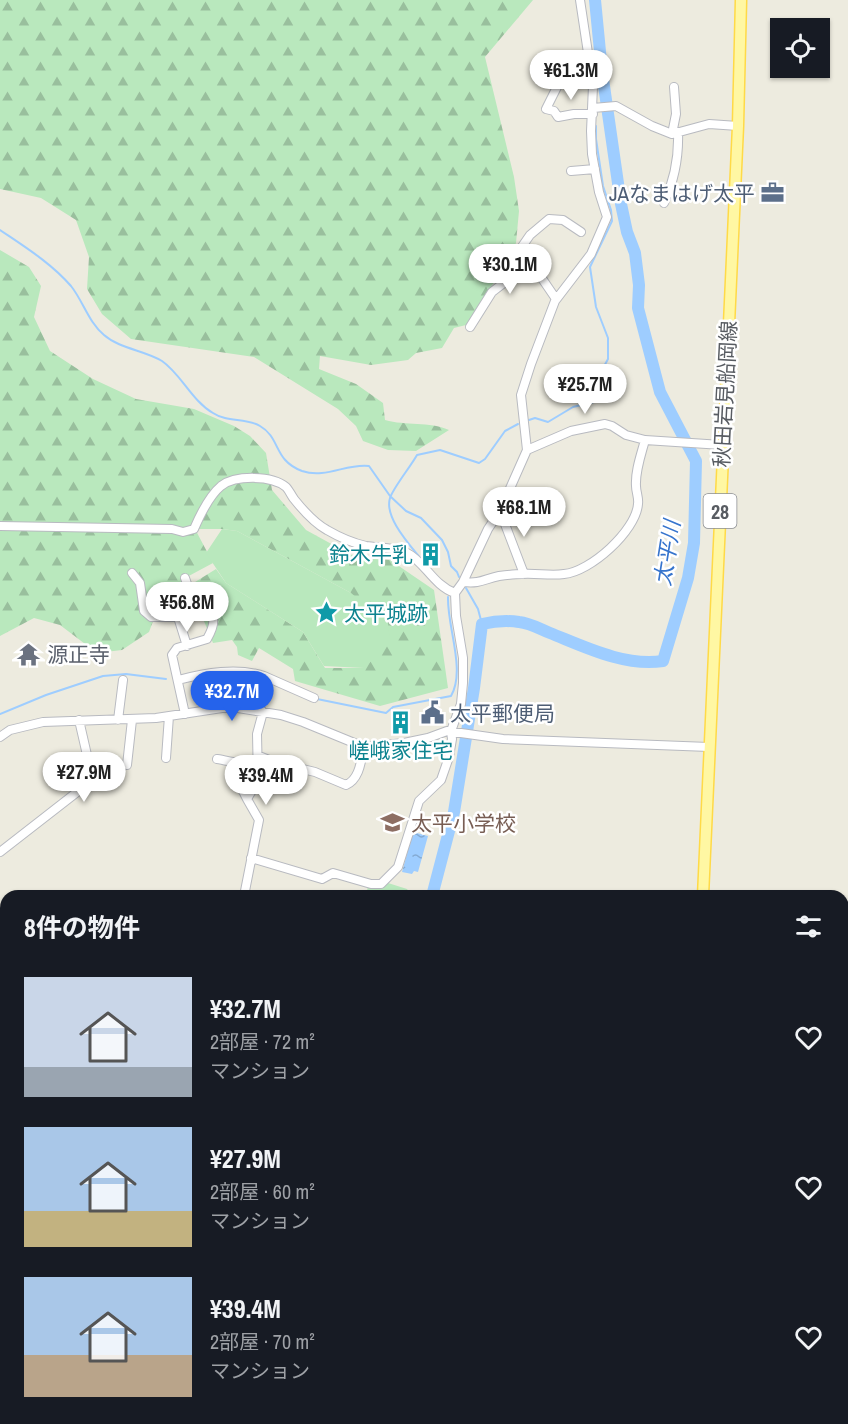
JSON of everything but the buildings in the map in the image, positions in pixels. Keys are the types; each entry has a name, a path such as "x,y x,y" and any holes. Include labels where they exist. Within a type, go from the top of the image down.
{"main road":[{"name":"秋田岩見船岡線","path":"703,890 738,126 741,0"}],"street":[{"path":"251,858 322,879 333,873 371,884 381,884 398,867 419,801 441,780 449,757 453,731 461,704 463,683 463,658 456,616 455,593 464,582 488,529 500,512 527,450 521,395 556,299 591,254 607,217 598,192 595,169 591,131 595,110 592,73 580,0"},
{"path":"558,85 546,109 554,111 558,117 616,106 652,126 675,133 709,124 738,126"},
{"path":"664,203 673,183 677,165 674,87"},
{"path":"572,171 595,169"},
{"path":"556,299 541,277 528,270 522,248 530,235 549,219 562,220 581,232"},
{"path":"470,327 492,292 528,270"},
{"path":"527,450 571,431 605,424 626,435 645,440 723,445"},
{"path":"464,582 476,584 498,576 565,574 592,564 622,535 637,510 639,502 636,477 645,440"},
{"path":"0,526 172,529 183,532 194,529 208,502 223,484 249,478 268,478 286,487 295,500 324,528 350,541 410,554 448,591 455,593"},
{"path":"500,512 524,574"},
{"path":"132,573 140,583 144,611 151,617 178,617 187,646"},
{"path":"185,578 192,594 213,614 214,619 207,639 177,648 172,655 185,714"},
{"path":"178,680 219,673 247,672 264,676 314,698"},
{"path":"263,712 257,705 264,676"},
{"path":"118,720 123,680"},
{"path":"0,738 10,730 33,723 132,720 222,708 263,712 303,722 364,747 405,743 453,731 481,737 709,747"},
{"path":"247,799 258,780 257,734 263,712"},
{"path":"166,758 169,716"},
{"path":"0,852 90,782 90,768 79,720"},
{"path":"127,765 132,720"},
{"path":"259,756 315,772 346,785 356,777 364,747"},
{"path":"217,759 250,765 255,764 259,756"},
{"path":"237,784 241,787 259,820 245,890"}],"green space":[{"path":"0,0 533,0 485,57 514,177 519,211 516,243 506,267 486,293 470,324 454,328 442,348 416,353 408,360 371,365 320,356 319,369 356,384 383,403 385,420 434,425 449,430 416,451 388,450 363,441 356,426 338,409 254,357 131,339 102,314 87,289 89,257 76,220 41,198 0,189"},
{"path":"0,250 29,267 41,286 34,317 50,351 93,379 136,399 194,409 234,426 250,436 266,453 272,490 306,530 357,558 390,560 434,590 448,688 380,706 295,681 293,669 259,648 252,661 238,655 237,647 232,640 213,643 187,587 216,569 226,583 303,632 325,668 364,668 351,593 237,531 222,529 195,529 213,563 185,578 161,600 149,632 122,650 97,653 60,625 34,618 0,636"},
{"path":"222,529 237,531 351,593 388,623 390,642 364,668 324,666 303,632 226,583 206,553"},
{"path":"388,883 408,890 367,890 368,886"}],"water":[{"path":"413,832 428,836 418,872 414,871 412,874 402,872"}],"waterway":[{"name":"太平川","path":"434,890 454,812 482,624 505,621 523,623 605,654 634,661 663,661 688,578 694,543 696,461 660,392 638,308 639,285 635,253 627,232 621,204 602,72 595,0"},
{"path":"529,420 535,418 548,422 573,407 594,402 598,397 602,370 608,359 608,338 596,307 590,267 612,221 603,186 596,126"},
{"path":"0,230 55,270 71,286 94,324 110,340 162,361 169,366 199,402 213,413 260,426 267,431 286,461 293,466 311,473 369,466 390,496 406,511 421,518 442,540 451,566 459,577"},
{"path":"421,559 394,522 389,505 398,483 417,455 440,450 479,463 485,459 505,431 518,424"},
{"path":"466,588 478,609 482,624"},
{"path":"317,699 386,713 393,707 451,696 457,674 448,597"},
{"path":"0,714 46,695 103,676 126,674 166,679"}],"place":[{"name":"JAなまはげ太平","path":"773,193"},
{"name":"鈴木牛乳","path":"431,554"},
{"name":"太平城跡","path":"326,613"},
{"name":"源正寺","path":"29,654"},
{"name":"太平郵便局","path":"432,713"},
{"name":"嵯峨家住宅","path":"401,722"},
{"name":"太平小学校","path":"393,823"}]}
